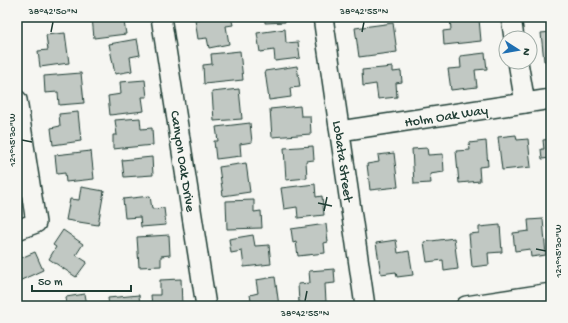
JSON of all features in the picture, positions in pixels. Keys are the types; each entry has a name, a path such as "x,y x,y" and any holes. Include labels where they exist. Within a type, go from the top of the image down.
{"street":[{"name":"Canyon Oak Drive","path":"161,17 206,306"},
{"name":"Lobata Street","path":"323,17 365,306"},
{"path":"511,17 513,30"},
{"path":"519,70 525,103"},
{"name":"Holm Oak Way","path":"340,130 551,99"},
{"path":"17,100 36,223 17,230"},
{"path":"466,306 510,303 551,293"}],"building":[{"path":"92,17 132,17 132,22 124,22 126,34 94,38"},
{"path":"212,17 231,17 233,25 226,26 229,44 209,48 207,38 198,39 195,20"},
{"path":"265,17 285,17 285,22 265,23"},
{"path":"450,17 467,17 467,21 479,19 481,41 444,45 443,31 451,30"},
{"path":"393,23 397,52 359,57 355,28"},
{"path":"285,29 286,43 298,42 300,58 275,61 274,50 260,52 257,33"},
{"path":"551,32 551,60 544,61 541,33"},
{"path":"65,33 69,63 40,67 38,51 48,50 46,35"},
{"path":"137,39 140,55 130,57 132,71 115,74 109,44"},
{"path":"240,51 243,80 204,84 203,65 212,64 211,54"},
{"path":"485,53 487,69 475,70 477,87 451,90 448,69 461,68 460,56"},
{"path":"297,66 300,87 290,88 291,97 269,100 265,71"},
{"path":"393,67 393,72 401,71 402,82 396,83 397,97 378,99 376,84 363,86 362,70"},
{"path":"81,73 84,103 59,105 58,92 45,93 44,76"},
{"path":"145,80 147,97 142,97 144,111 110,115 108,96 121,94 120,82"},
{"path":"239,89 242,119 214,121 212,92"},
{"path":"300,106 301,116 310,116 311,134 272,137 270,109"},
{"path":"78,112 81,141 53,145 51,128 60,126 59,114"},
{"path":"140,118 141,129 152,128 153,145 113,149 113,135 117,135 115,120"},
{"path":"250,123 252,142 240,144 241,156 216,159 214,141 218,141 216,127"},
{"path":"516,135 517,140 528,139 531,167 502,170 498,137"},
{"path":"551,139 551,158 542,159 541,149 544,149 543,140"},
{"path":"486,141 488,166 479,167 480,181 459,183 456,151 470,150 469,143"},
{"path":"313,146 314,160 306,161 307,178 286,180 284,148"},
{"path":"427,148 428,155 443,154 444,172 430,174 431,183 414,184 412,149"},
{"path":"91,151 94,179 66,182 65,173 57,174 55,155"},
{"path":"394,153 398,187 370,190 367,164 379,162 378,155"},
{"path":"152,157 153,175 124,177 122,160"},
{"path":"246,163 250,192 223,196 219,167"},
{"path":"315,184 316,197 322,196 324,215 298,218 297,207 284,209 281,188"},
{"path":"81,187 104,191 98,225 66,220 70,199 79,200"},
{"path":"150,196 152,209 164,208 166,225 141,227 140,217 125,218 123,199"},
{"path":"254,200 254,212 261,211 262,228 227,229 226,201"},
{"path":"543,219 546,255 531,257 530,249 515,251 513,233 529,231 528,220"},
{"path":"326,224 328,242 324,243 325,253 298,256 296,242 293,243 291,229"},
{"path":"500,225 502,252 488,253 489,265 472,267 469,234 479,233 479,227"},
{"path":"63,230 83,244 76,255 87,262 76,277 49,259 56,247 53,245"},
{"path":"169,235 170,255 161,256 161,266 139,267 137,237"},
{"path":"253,235 255,246 269,245 271,264 244,267 242,251 231,253 229,239"},
{"path":"454,238 458,269 444,271 443,260 427,262 424,242"},
{"path":"396,240 398,253 409,251 413,275 397,277 396,272 381,274 376,243"},
{"path":"17,249 21,258 35,252 43,270 17,282"},
{"path":"334,269 335,283 325,284 326,302 299,304 298,284 310,283 309,271"},
{"path":"275,277 279,306 252,306 250,295 258,293 256,280"},
{"path":"181,279 182,306 152,306 151,295 160,295 160,280"},
{"path":"85,294 87,305 99,303 100,306 67,306 66,297"},
{"path":"139,295 140,306 109,306 108,298"}]}
